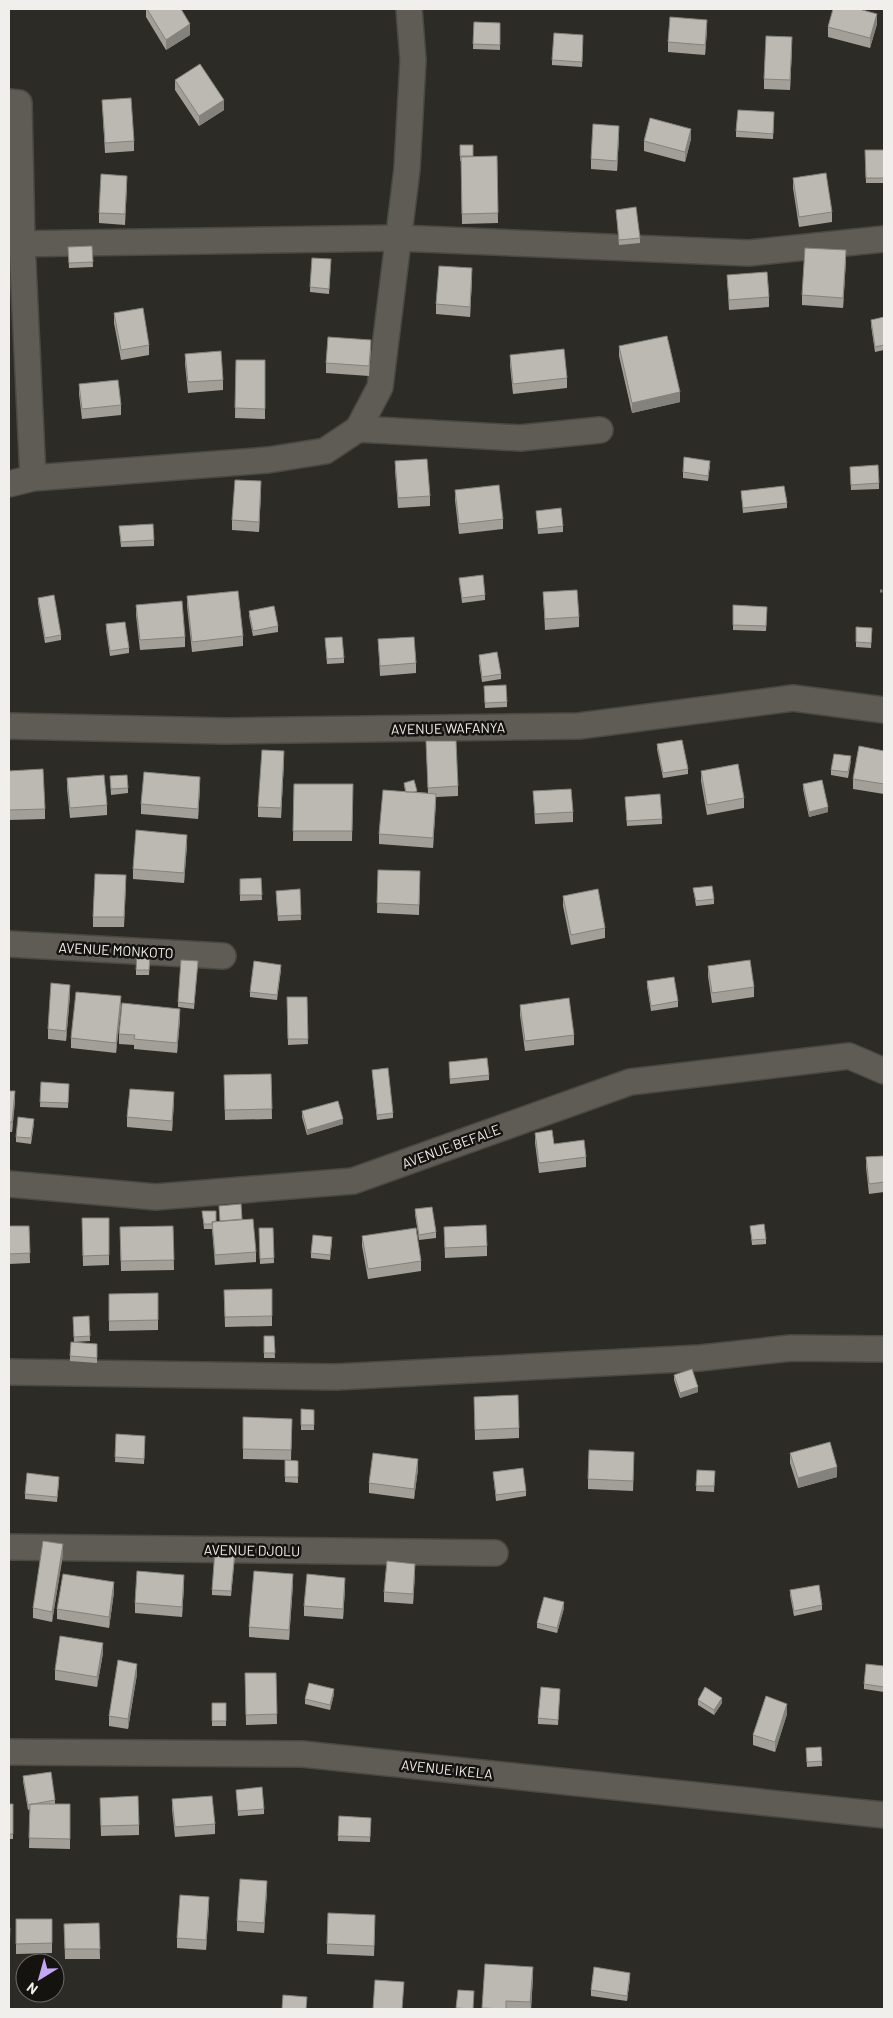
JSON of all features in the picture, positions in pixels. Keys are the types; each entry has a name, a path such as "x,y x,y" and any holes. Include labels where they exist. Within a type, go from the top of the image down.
{"street":[{"path":"9,484 33,478 268,460 326,451 358,429 380,387 407,169 414,60 410,9"},
{"path":"9,102 19,103 15,243 33,478"},
{"path":"15,243 398,238 749,253 884,239"},
{"path":"358,429 520,438 600,430"},
{"name":"AVENUE WAFANYA","path":"9,726 226,731 579,726 793,698 884,710"},
{"name":"AVENUE MONKOTO","path":"9,944 223,956"},
{"name":"AVENUE BEFALE","path":"9,1184 156,1197 353,1181 630,1082 849,1056 884,1071"},
{"path":"9,1372 336,1377 700,1358 791,1348 884,1350"},
{"name":"AVENUE DJOLU","path":"9,1547 495,1553"},
{"name":"AVENUE IKELA","path":"9,1752 302,1754 884,1815"}],"building":[{"path":"147,9 181,9 190,24 166,40"},
{"path":"833,9 859,9 877,14 870,38 828,27"},
{"path":"670,17 707,20 705,45 668,42"},
{"path":"474,22 500,23 500,45 473,44"},
{"path":"554,33 583,35 582,62 552,60"},
{"path":"766,36 792,37 790,80 764,79"},
{"path":"200,64 224,100 199,116 175,80"},
{"path":"131,98 134,141 105,143 102,100"},
{"path":"738,110 774,112 773,134 736,131"},
{"path":"650,118 691,129 685,152 644,141"},
{"path":"593,124 619,126 617,161 591,159"},
{"path":"460,145 473,145 473,156 460,156"},
{"path":"865,150 884,150 884,178 866,178"},
{"path":"497,156 498,213 462,214 461,157"},
{"path":"826,173 832,212 799,217 793,178"},
{"path":"101,174 127,176 125,214 99,213"},
{"path":"636,207 640,238 619,240 616,210"},
{"path":"92,246 93,262 69,263 68,247"},
{"path":"805,248 846,250 843,298 802,295"},
{"path":"312,258 331,259 329,289 310,287"},
{"path":"439,266 472,268 470,307 436,304"},
{"path":"767,272 769,297 729,300 727,275"},
{"path":"143,308 149,345 121,350 114,313"},
{"path":"884,317 884,345 875,347 871,320"},
{"path":"667,336 680,392 632,403 619,346"},
{"path":"328,337 371,340 369,366 326,363"},
{"path":"564,349 567,378 513,384 510,355"},
{"path":"221,351 223,380 188,382 185,354"},
{"path":"236,360 265,360 265,409 235,408"},
{"path":"118,380 121,405 82,409 79,384"},
{"path":"684,457 710,461 708,476 683,472"},
{"path":"427,459 430,496 398,498 395,461"},
{"path":"878,465 879,483 851,485 850,467"},
{"path":"235,480 261,481 259,522 232,520"},
{"path":"499,485 503,519 459,524 455,490"},
{"path":"784,486 787,503 743,508 741,491"},
{"path":"561,508 563,526 538,529 536,511"},
{"path":"153,524 154,540 121,542 119,526"},
{"path":"483,575 485,595 462,598 459,578"},
{"path":"577,590 579,617 545,619 543,592"},
{"path":"238,591 243,636 192,642 187,596"},
{"path":"54,595 61,635 45,638 38,598"},
{"path":"182,601 185,637 140,640 136,605"},
{"path":"733,605 767,607 766,626 733,625"},
{"path":"274,606 278,626 253,631 249,611"},
{"path":"125,622 129,648 110,651 106,624"},
{"path":"856,627 872,628 871,643 856,642"},
{"path":"342,637 344,658 327,659 325,638"},
{"path":"414,637 416,663 380,666 378,639"},
{"path":"497,652 501,674 482,677 479,655"},
{"path":"506,685 507,702 485,703 484,686"},
{"path":"682,740 688,769 663,773 657,744"},
{"path":"426,741 456,741 458,786 428,788"},
{"path":"859,746 884,751 884,784 853,779"},
{"path":"262,750 284,751 281,808 258,807"},
{"path":"834,754 851,756 848,772 831,770"},
{"path":"738,764 744,798 707,805 701,771"},
{"path":"43,769 45,809 9,810 9,771"},
{"path":"144,772 200,777 198,809 141,804"},
{"path":"104,775 107,805 70,808 67,778"},
{"path":"127,775 128,788 111,789 110,776"},
{"path":"414,780 417,791 406,792 404,783"},
{"path":"822,780 828,807 809,812 803,784"},
{"path":"294,784 353,784 352,831 293,831"},
{"path":"571,789 573,812 535,814 533,791"},
{"path":"383,790 436,794 433,838 379,834"},
{"path":"660,794 662,819 627,821 625,797"},
{"path":"136,830 187,835 184,873 133,869"},
{"path":"378,870 420,871 419,905 377,903"},
{"path":"95,874 126,875 124,917 93,917"},
{"path":"261,878 262,895 240,895 240,879"},
{"path":"712,886 714,899 696,901 693,888"},
{"path":"300,889 301,915 278,916 276,891"},
{"path":"598,889 605,928 571,935 563,896"},
{"path":"137,952 150,952 149,970 136,970"},
{"path":"181,960 198,961 194,1004 178,1002"},
{"path":"750,960 754,987 712,993 708,966"},
{"path":"254,961 281,965 277,995 250,992"},
{"path":"674,977 678,1001 651,1006 647,981"},
{"path":"51,983 70,985 66,1031 48,1029"},
{"path":"76,992 121,996 116,1043 71,1038"},
{"path":"287,997 307,997 308,1039 288,1039"},
{"path":"569,998 574,1035 525,1041 520,1005"},
{"path":"122,1003 180,1009 177,1043 134,1039 135,1035 119,1034"},
{"path":"487,1058 489,1075 450,1079 449,1062"},
{"path":"388,1068 393,1113 377,1115 372,1070"},
{"path":"271,1074 272,1109 225,1110 224,1075"},
{"path":"41,1082 69,1084 68,1103 40,1102"},
{"path":"130,1089 174,1092 172,1121 127,1117"},
{"path":"9,1091 15,1091 12,1122 9,1122"},
{"path":"338,1101 343,1119 307,1130 302,1111"},
{"path":"18,1117 34,1119 31,1138 16,1137"},
{"path":"552,1130 554,1144 584,1140 586,1157 539,1163 535,1133"},
{"path":"884,1156 884,1182 869,1184 866,1157"},
{"path":"241,1204 242,1219 220,1221 219,1206"},
{"path":"432,1207 436,1232 419,1235 415,1209"},
{"path":"202,1211 216,1211 216,1221 212,1222 213,1224 204,1224"},
{"path":"82,1218 109,1218 109,1255 83,1256"},
{"path":"253,1219 256,1252 215,1255 212,1222"},
{"path":"764,1224 766,1239 752,1240 750,1226"},
{"path":"486,1225 487,1246 445,1248 444,1227"},
{"path":"9,1226 29,1226 30,1253 9,1254"},
{"path":"173,1226 174,1260 121,1261 120,1227"},
{"path":"259,1228 273,1228 274,1258 260,1259"},
{"path":"416,1228 421,1261 368,1269 362,1236"},
{"path":"313,1235 332,1237 330,1255 311,1253"},
{"path":"272,1289 272,1316 225,1317 224,1290"},
{"path":"158,1293 158,1320 109,1321 109,1294"},
{"path":"89,1316 90,1336 74,1337 73,1317"},
{"path":"264,1336 274,1336 275,1353 264,1353"},
{"path":"71,1342 97,1344 97,1358 70,1356"},
{"path":"692,1369 698,1387 680,1393 674,1375"},
{"path":"518,1395 519,1428 475,1430 474,1397"},
{"path":"301,1409 314,1410 314,1425 301,1425"},
{"path":"243,1417 292,1419 291,1450 243,1449"},
{"path":"116,1434 145,1436 144,1459 115,1457"},
{"path":"830,1442 837,1467 798,1478 790,1453"},
{"path":"589,1450 634,1452 633,1481 588,1479"},
{"path":"373,1453 418,1459 414,1489 369,1483"},
{"path":"285,1460 298,1461 298,1477 285,1477"},
{"path":"523,1468 526,1491 496,1495 493,1472"},
{"path":"697,1470 715,1471 714,1486 696,1486"},
{"path":"27,1473 59,1477 57,1497 25,1494"},
{"path":"43,1541 63,1544 52,1612 33,1608"},
{"path":"215,1550 235,1551 231,1591 212,1590"},
{"path":"387,1561 415,1564 413,1594 384,1592"},
{"path":"137,1571 184,1575 182,1607 135,1603"},
{"path":"254,1571 293,1574 289,1630 249,1627"},
{"path":"63,1574 114,1582 109,1617 57,1609"},
{"path":"307,1574 345,1578 343,1609 304,1606"},
{"path":"819,1585 822,1605 794,1611 790,1590"},
{"path":"544,1597 564,1602 557,1628 537,1623"},
{"path":"60,1636 103,1643 97,1677 55,1670"},
{"path":"118,1660 137,1664 128,1719 109,1716"},
{"path":"866,1664 884,1666 884,1687 864,1684"},
{"path":"245,1673 276,1673 277,1714 246,1715"},
{"path":"309,1683 334,1689 330,1705 305,1699"},
{"path":"541,1687 560,1689 558,1720 538,1718"},
{"path":"705,1687 722,1698 714,1710 698,1700"},
{"path":"766,1696 787,1704 775,1742 753,1735"},
{"path":"212,1703 226,1703 226,1721 212,1721"},
{"path":"821,1747 822,1761 807,1762 806,1748"},
{"path":"51,1772 55,1800 28,1805 23,1776"},
{"path":"262,1787 264,1809 238,1811 236,1790"},
{"path":"138,1796 139,1825 101,1826 100,1798"},
{"path":"212,1796 215,1824 175,1827 172,1799"},
{"path":"9,1804 13,1804 13,1834 9,1834"},
{"path":"30,1804 70,1804 70,1839 29,1838"},
{"path":"339,1816 371,1818 370,1837 338,1836"},
{"path":"240,1879 267,1881 264,1923 237,1921"},
{"path":"180,1895 209,1897 206,1940 177,1938"},
{"path":"328,1913 375,1915 374,1946 327,1944"},
{"path":"16,1919 52,1919 52,1943 16,1944"},
{"path":"99,1923 100,1949 65,1949 64,1924"},
{"path":"485,1964 533,1967 530,2002 506,2001 506,2009 482,2008"},
{"path":"594,1967 630,1973 627,1996 591,1990"},
{"path":"375,1980 404,1982 402,2009 373,2009"},
{"path":"458,1990 474,1991 473,2009 456,2008"},
{"path":"283,1995 307,1997 306,2009 282,2009"}]}
